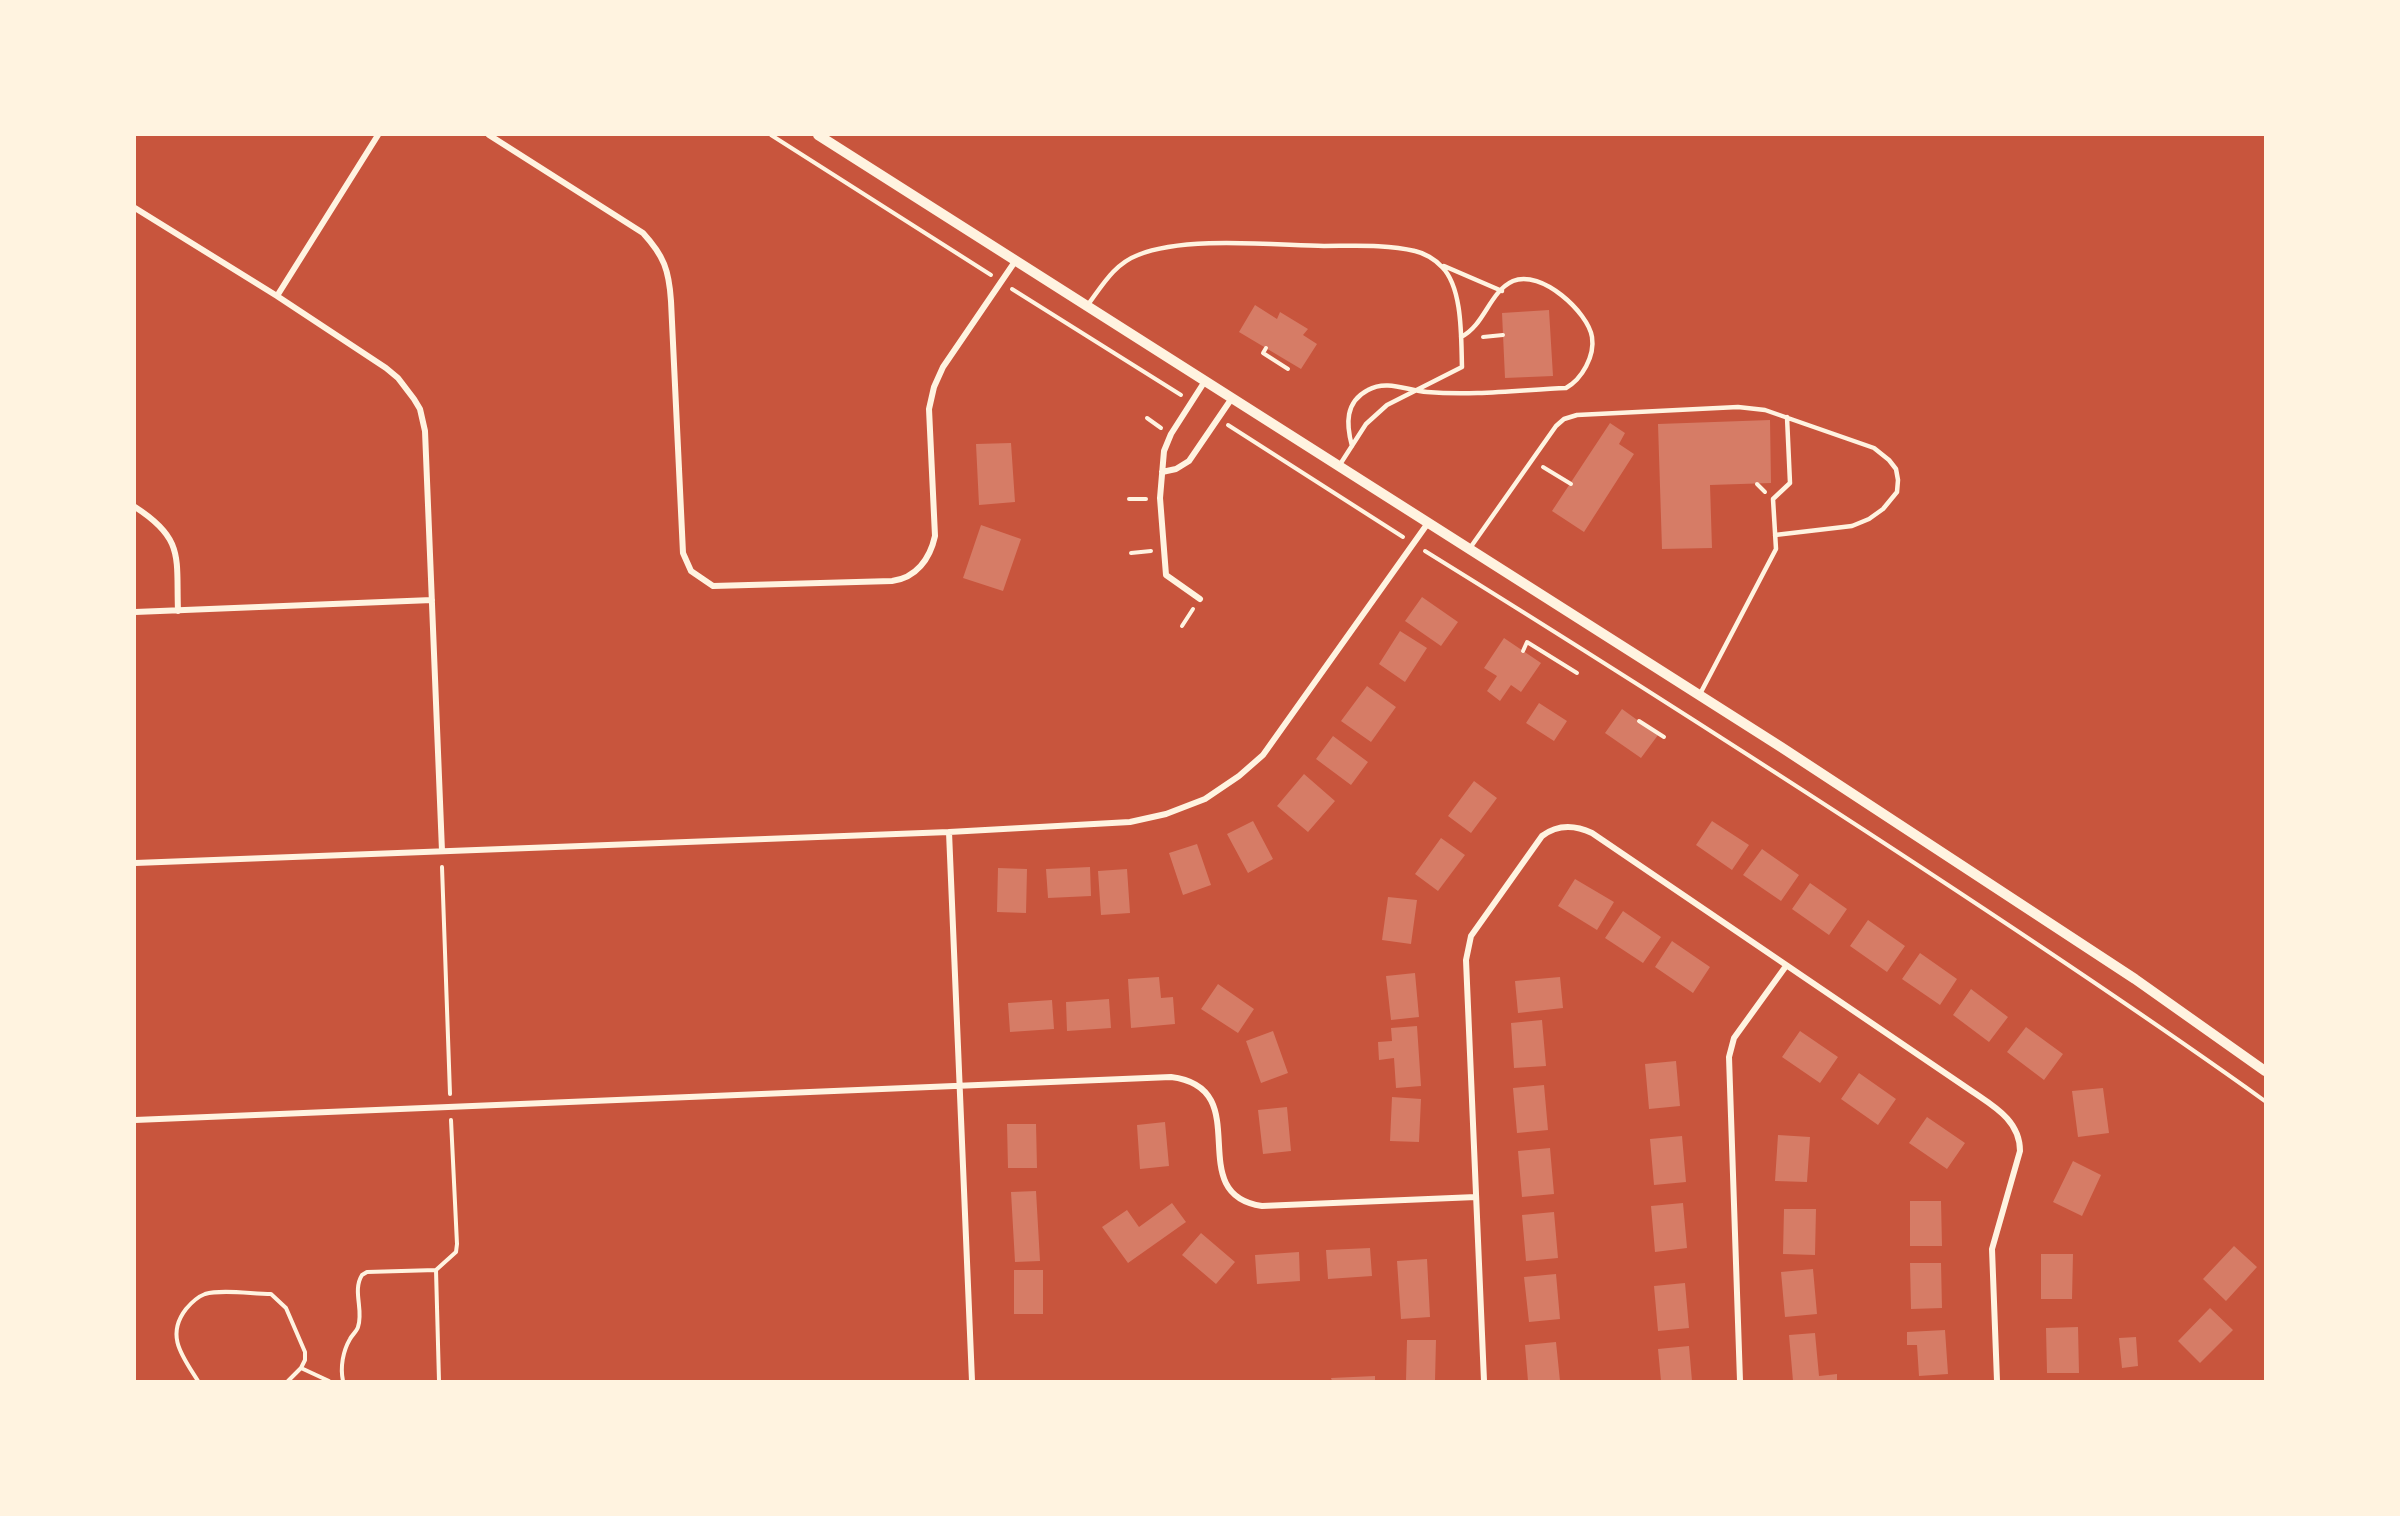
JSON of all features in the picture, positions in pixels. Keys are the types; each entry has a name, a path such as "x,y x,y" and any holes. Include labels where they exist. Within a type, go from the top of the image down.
{"street":[{"path":"277,296 378,135"},
{"path":"489,135 643,233 656,248 666,265 671,293 683,553 691,571 713,586 891,581 909,576 922,565 930,553 935,536 929,409 934,387 943,367 1016,260"},
{"path":"818,135 1700,694 2115,966 2265,1071"},
{"path":"135,208 277,296 386,368 398,378 420,409 425,430 442,851"},
{"path":"1200,599 1166,575 1160,498 1164,452 1170,434 1205,381"},
{"path":"1162,472 1176,469 1189,461 1232,398"},
{"path":"135,507 162,527 175,547 178,611"},
{"path":"135,863 949,832 1143,820 1192,805 1222,789 1253,765 1276,740 1429,522"},
{"path":"135,612 432,600"},
{"path":"1484,1381 1466,960 1468,944 1484,916 1542,836 1550,831 1570,826 1593,833 1992,1105 2014,1126 2020,1151 1992,1249 1997,1381"},
{"path":"949,832 972,1381"},
{"path":"1740,1381 1729,1057 1734,1038 1786,966"},
{"path":"135,1120 1171,1077 1193,1082 1205,1091 1213,1102 1221,1169 1226,1186 1236,1196 1254,1205 1476,1197"}],"lane":[{"path":"1087,306 1119,265 1137,255 1164,248 1220,244 1406,249 1425,255 1441,265 1502,291"},
{"path":"1339,466 1376,414 1387,405 1462,368 1456,292 1441,265"},
{"path":"1352,446 1348,431 1349,414 1352,405 1368,390 1379,386 1394,386 1414,391 1475,392 1566,388 1575,383 1583,374 1592,350 1592,336 1576,309 1542,282 1522,279 1512,281 1476,326 1461,337"},
{"path":"1470,548 1556,426 1564,419 1577,415 1738,407 1765,410 1874,448 1889,460 1896,470 1897,492 1891,501 1869,519 1852,526 1775,535"},
{"path":"1700,694 1776,549 1773,499 1790,483 1787,417"}],"path":[{"path":"771,135 976,266"},
{"path":"1024,296 1183,397"},
{"path":"1493,336 1503,335"},
{"path":"1266,348 1263,353 1288,369"},
{"path":"1226,424 1389,528"},
{"path":"1531,460 1571,484"},
{"path":"1131,553 1164,549"},
{"path":"1437,558 1964,895 2265,1101"},
{"path":"1523,651 1527,642 1577,673"},
{"path":"1639,721 1664,737"},
{"path":"442,867 450,1091"},
{"path":"343,1381 344,1352 358,1327 358,1287 362,1275 367,1272 436,1270 456,1252 452,1124"},
{"path":"436,1270 439,1381"},
{"path":"198,1381 180,1353 177,1326 189,1305 205,1294 271,1294 277,1297 286,1308 305,1352 305,1360 301,1368 288,1381"},
{"path":"301,1368 329,1381"}],"building":[{"path":"1255,305 1277,319 1280,312 1308,329 1303,335 1317,344 1301,369 1239,332"},
{"path":"1549,310 1553,376 1505,378 1502,313"},
{"path":"1770,420 1771,483 1710,485 1712,548 1662,549 1658,424"},
{"path":"1610,423 1625,433 1619,444 1634,454 1584,532 1552,511"},
{"path":"1011,443 1015,502 979,505 976,444"},
{"path":"981,525 1021,539 1003,591 963,578"},
{"path":"1422,597 1458,622 1441,646 1405,621"},
{"path":"1400,631 1427,648 1405,682 1379,664"},
{"path":"1504,638 1541,663 1521,692 1511,685 1500,701 1487,691 1497,676 1484,668"},
{"path":"1367,686 1396,707 1371,742 1341,721"},
{"path":"1539,703 1567,721 1554,741 1526,723"},
{"path":"1622,709 1658,735 1641,758 1605,733"},
{"path":"1333,736 1368,762 1351,785 1316,759"},
{"path":"1304,774 1335,801 1308,832 1277,806"},
{"path":"1474,781 1497,798 1471,833 1448,816"},
{"path":"1253,821 1273,859 1248,873 1227,834"},
{"path":"1712,821 1749,845 1732,870 1696,845"},
{"path":"1441,838 1465,855 1438,891 1415,874"},
{"path":"1197,844 1211,885 1183,895 1169,853"},
{"path":"1762,849 1799,875 1781,901 1743,875"},
{"path":"1090,867 1091,896 1048,898 1046,869"},
{"path":"998,868 1027,869 1026,913 997,912"},
{"path":"1127,869 1130,913 1101,915 1098,871"},
{"path":"1575,879 1614,902 1597,930 1558,906"},
{"path":"1810,883 1847,909 1829,935 1792,909"},
{"path":"1388,897 1417,900 1411,944 1382,940"},
{"path":"1623,911 1661,937 1643,963 1605,938"},
{"path":"1868,920 1905,946 1887,972 1850,946"},
{"path":"1672,941 1710,967 1693,993 1655,967"},
{"path":"1920,953 1957,979 1940,1005 1902,979"},
{"path":"1415,973 1419,1017 1391,1020 1386,976"},
{"path":"1159,977 1161,998 1173,997 1175,1024 1131,1028 1128,979"},
{"path":"1560,977 1563,1008 1518,1013 1515,981"},
{"path":"1218,984 1254,1009 1238,1033 1201,1009"},
{"path":"1971,989 2008,1017 1989,1042 1953,1015"},
{"path":"1109,999 1111,1028 1067,1031 1066,1002"},
{"path":"1052,1000 1054,1029 1010,1032 1008,1003"},
{"path":"1542,1020 1546,1066 1514,1068 1511,1023"},
{"path":"1417,1026 1421,1086 1396,1088 1394,1058 1379,1060 1378,1042 1392,1041 1391,1028"},
{"path":"2026,1027 2063,1054 2044,1080 2007,1052"},
{"path":"1273,1031 1288,1073 1261,1083 1246,1041"},
{"path":"1800,1031 1838,1057 1820,1083 1782,1057"},
{"path":"1676,1061 1680,1106 1649,1109 1645,1064"},
{"path":"1859,1073 1896,1099 1878,1125 1841,1099"},
{"path":"1544,1085 1548,1130 1517,1133 1513,1088"},
{"path":"2103,1088 2109,1133 2078,1137 2072,1091"},
{"path":"1392,1097 1421,1099 1419,1142 1390,1141"},
{"path":"1287,1107 1291,1151 1263,1154 1258,1110"},
{"path":"1927,1117 1965,1143 1947,1169 1909,1143"},
{"path":"1165,1122 1169,1166 1140,1169 1137,1125"},
{"path":"1007,1124 1036,1124 1037,1168 1008,1168"},
{"path":"1778,1135 1810,1137 1807,1182 1775,1181"},
{"path":"1682,1136 1686,1182 1654,1185 1650,1139"},
{"path":"1550,1148 1554,1194 1522,1197 1518,1151"},
{"path":"2073,1161 2101,1175 2082,1216 2053,1202"},
{"path":"1036,1191 1040,1261 1015,1262 1011,1192"},
{"path":"1910,1201 1941,1201 1942,1246 1910,1246"},
{"path":"1172,1203 1186,1222 1128,1263 1102,1227 1127,1210 1139,1227"},
{"path":"1683,1203 1687,1248 1655,1252 1651,1206"},
{"path":"1784,1209 1816,1209 1815,1255 1783,1254"},
{"path":"1554,1212 1558,1258 1526,1261 1522,1215"},
{"path":"1201,1233 1235,1262 1216,1284 1182,1255"},
{"path":"2234,1246 2257,1267 2226,1301 2203,1279"},
{"path":"1370,1248 1372,1276 1328,1279 1326,1250"},
{"path":"1299,1252 1300,1281 1257,1284 1255,1255"},
{"path":"2041,1254 2073,1254 2072,1299 2041,1299"},
{"path":"1427,1259 1430,1317 1401,1319 1397,1261"},
{"path":"1910,1263 1941,1263 1942,1308 1911,1309"},
{"path":"1813,1269 1817,1314 1785,1317 1781,1272"},
{"path":"1014,1270 1043,1270 1043,1314 1014,1314"},
{"path":"1556,1274 1560,1319 1529,1322 1524,1277"},
{"path":"1685,1283 1689,1328 1658,1331 1654,1286"},
{"path":"2210,1308 2233,1330 2200,1363 2178,1341"},
{"path":"2078,1327 2079,1373 2047,1373 2046,1328"},
{"path":"1945,1330 1948,1374 1919,1376 1917,1345 1907,1345 1907,1332"},
{"path":"1815,1333 1819,1376 1837,1374 1837,1381 1793,1381 1789,1335"},
{"path":"2136,1337 2138,1366 2122,1368 2119,1338"},
{"path":"1407,1340 1436,1340 1435,1381 1406,1381"},
{"path":"1556,1342 1560,1381 1528,1381 1525,1345"},
{"path":"1689,1346 1692,1381 1661,1381 1658,1349"},
{"path":"1375,1376 1375,1381 1332,1381 1331,1378"}]}
